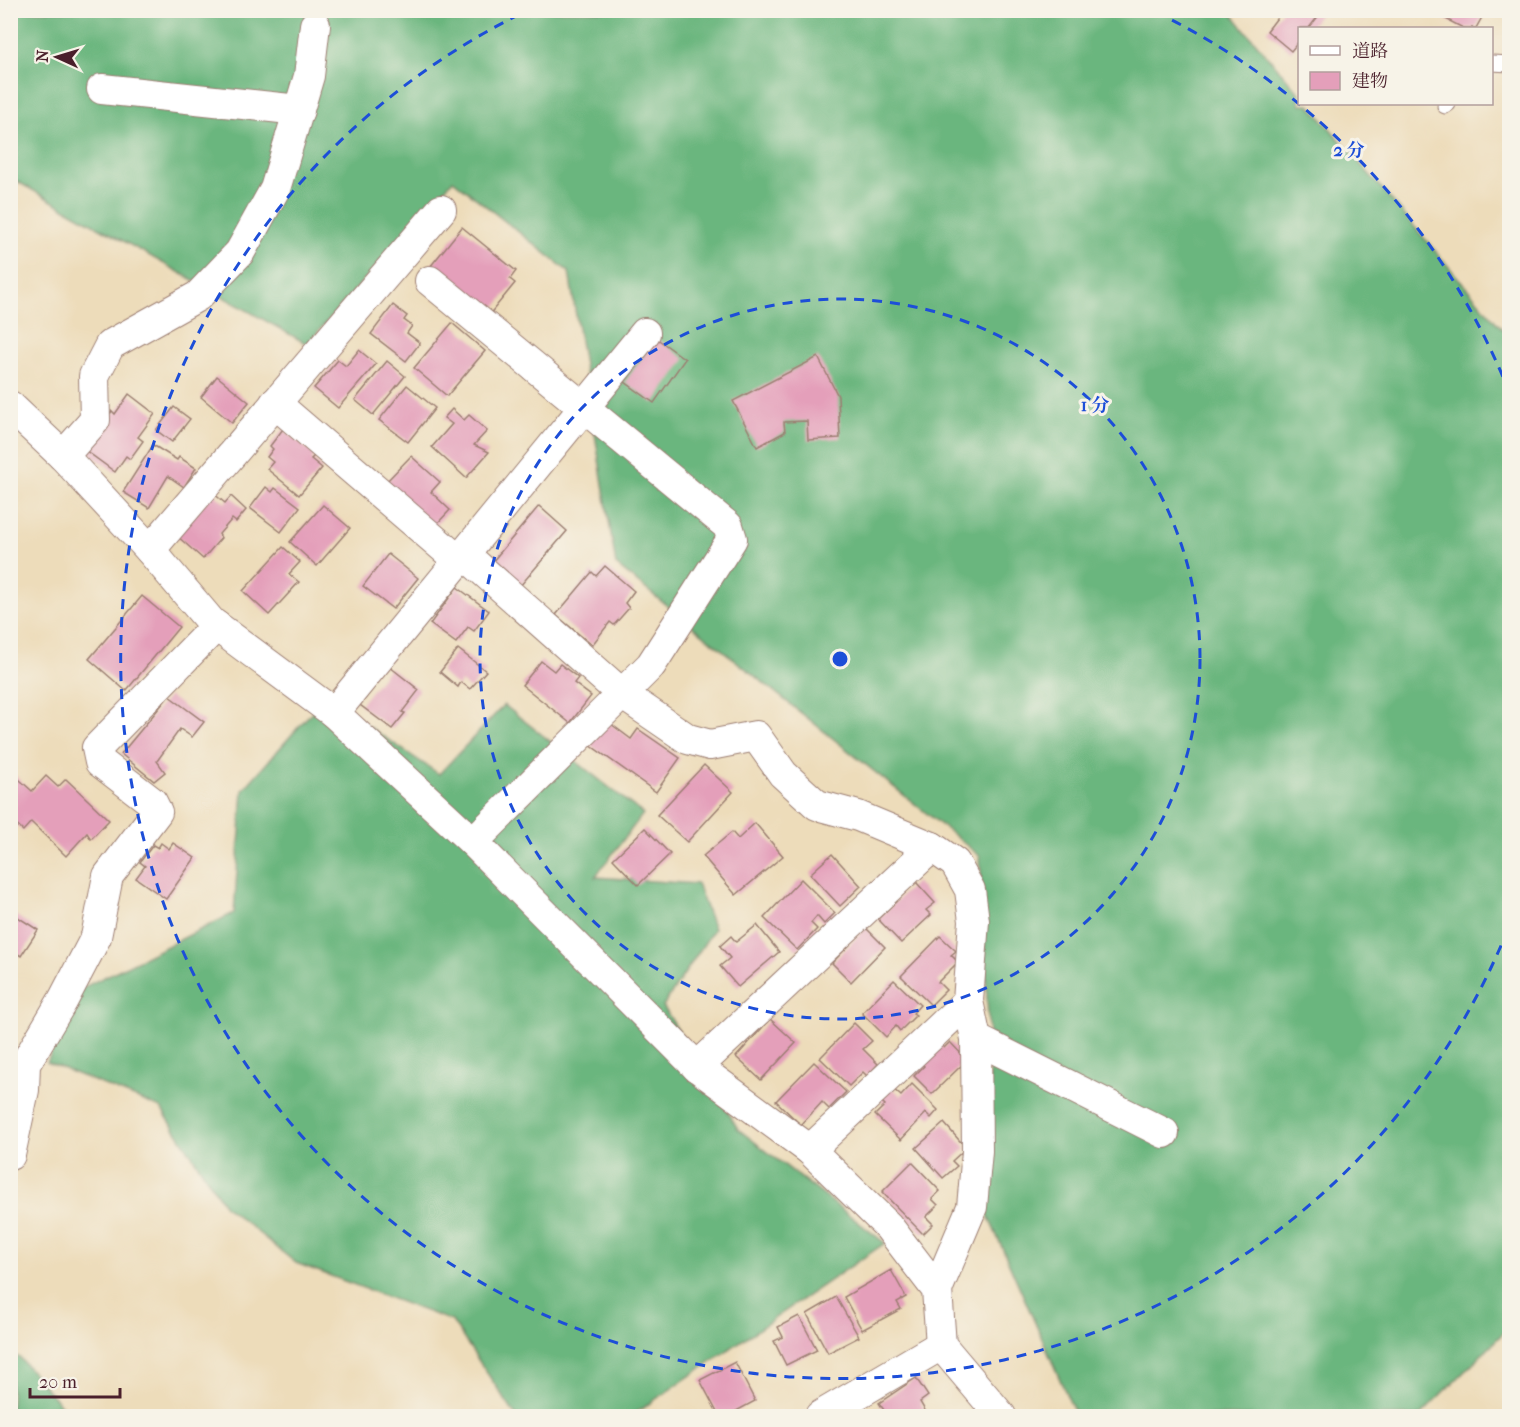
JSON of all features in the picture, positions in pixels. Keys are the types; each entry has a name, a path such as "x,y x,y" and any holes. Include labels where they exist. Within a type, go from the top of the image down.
{"street":[{"path":"63,456 95,420 94,376 110,345 198,296 240,252 275,189 309,76 315,25"},
{"path":"102,89 299,110"},
{"path":"150,550 441,210"},
{"path":"430,281 728,526 732,539 651,665 473,842"},
{"path":"334,713 645,333"},
{"path":"275,403 622,694 688,739 710,745 756,736 783,774 817,805 858,816 932,847 955,863 970,890 974,921 968,1001 976,1039 977,1151 972,1207 937,1290 941,1345 1001,1416"},
{"path":"10,406 63,456 216,626 334,713 473,842 697,1067 810,1150 888,1226 937,1290"},
{"path":"10,1155 24,1090 25,1064 96,938 108,876 157,812 152,802 100,762 98,748 216,626"},
{"path":"697,1067 932,847"},
{"path":"810,1150 968,1001"},
{"path":"976,1039 1164,1133"},
{"path":"820,1416 941,1345"}],"lane":[{"path":"1493,63 1509,64"}],"green space":[{"path":"11,11 1229,11 1298,92 1298,105 1310,105 1509,337 1509,1327 1420,1416 1076,1416 986,1211 990,1060 980,856 616,565 569,272 453,180 307,344 11,178"},
{"path":"325,697 439,774 504,705 643,814 595,877 697,884 714,929 663,1006 738,1129 885,1243 631,1416 516,1416 452,1321 296,1263 225,1206 161,1108 47,1062 82,988 234,913 243,790"},
{"path":"11,1354 20,1358 70,1416 11,1416"}],"building":[{"path":"1283,10 1323,10 1310,27 1298,27 1298,42 1291,51 1267,31"},
{"path":"1440,10 1486,10 1477,27 1461,27 1438,15"},
{"path":"462,227 516,271 510,279 515,283 489,315 430,267"},
{"path":"393,305 407,316 404,320 412,326 407,333 420,343 406,361 371,334"},
{"path":"452,323 485,351 447,396 414,368"},
{"path":"656,338 685,359 654,403 625,382"},
{"path":"359,350 376,364 338,408 314,388 338,360 346,366"},
{"path":"818,357 838,396 840,438 808,440 807,421 784,422 785,432 757,447 733,401"},
{"path":"387,361 405,376 373,415 355,400"},
{"path":"217,376 249,402 232,423 201,397"},
{"path":"407,385 435,408 408,442 379,420"},
{"path":"129,394 155,414 138,437 143,441 130,459 126,456 115,472 85,450 112,411 115,414"},
{"path":"174,407 190,419 172,442 156,430"},
{"path":"452,409 464,420 469,415 487,431 474,445 489,452 466,478 432,447 452,424 444,418"},
{"path":"283,429 315,455 311,459 322,468 299,495 267,469 273,462 267,457 273,449 270,446"},
{"path":"153,445 177,460 179,457 196,468 184,487 168,476 149,508 123,492"},
{"path":"411,456 440,482 431,492 450,510 434,527 386,482"},
{"path":"266,487 272,492 275,488 300,507 281,532 250,508"},
{"path":"213,493 225,503 231,496 246,510 236,522 232,519 219,534 221,538 203,559 176,535"},
{"path":"323,505 350,528 317,566 290,542"},
{"path":"539,506 567,531 520,586 492,562"},
{"path":"283,547 300,562 289,574 299,582 269,615 243,591"},
{"path":"388,554 418,578 393,609 363,586"},
{"path":"605,566 634,591 625,603 629,608 614,625 610,622 592,645 556,615 592,572 596,576"},
{"path":"457,587 489,611 474,631 468,627 456,643 430,624"},
{"path":"142,596 179,627 126,691 89,659"},
{"path":"458,649 486,671 470,689 461,682 458,687 440,672"},
{"path":"541,661 554,671 560,664 578,678 574,683 591,696 570,723 522,685"},
{"path":"390,667 419,690 392,729 360,705"},
{"path":"169,696 204,722 192,737 180,729 157,761 165,772 154,781 121,754"},
{"path":"607,721 631,739 638,729 680,758 656,792 590,745"},
{"path":"704,765 733,792 687,842 657,815"},
{"path":"10,771 32,791 46,776 58,787 66,779 109,820 91,839 87,833 66,856 31,822 23,831 10,819"},
{"path":"755,823 783,856 736,895 703,856 732,832 738,839"},
{"path":"645,828 670,854 638,885 613,859"},
{"path":"161,843 169,849 173,843 195,858 166,899 136,878 145,866 140,862 153,845 158,848"},
{"path":"832,854 861,886 840,906 810,874"},
{"path":"801,879 835,913 824,924 817,916 811,923 817,929 797,950 764,918"},
{"path":"916,882 935,903 926,910 931,915 901,943 878,919"},
{"path":"10,912 38,930 21,956 10,949"},
{"path":"757,925 779,952 738,987 720,966 730,958 720,946 731,936 736,942"},
{"path":"866,928 885,947 851,982 832,963"},
{"path":"940,936 956,951 951,955 958,962 938,982 946,990 931,1005 901,976"},
{"path":"894,980 920,1005 913,1013 916,1015 900,1031 896,1026 886,1037 862,1013"},
{"path":"770,1019 796,1043 761,1080 736,1057"},
{"path":"854,1023 872,1041 863,1049 878,1064 867,1076 863,1072 849,1086 820,1058"},
{"path":"939,1042 944,1048 950,1042 967,1060 932,1094 914,1076 924,1066 919,1061"},
{"path":"814,1062 846,1092 829,1109 822,1102 801,1125 776,1101"},
{"path":"912,1084 938,1110 931,1118 926,1113 901,1140 875,1115 885,1105 879,1099 891,1087 901,1096"},
{"path":"944,1123 966,1148 952,1161 957,1166 943,1178 916,1148"},
{"path":"912,1162 940,1191 932,1199 938,1205 926,1217 933,1224 923,1234 882,1192"},
{"path":"891,1270 906,1297 897,1302 901,1309 862,1330 844,1297"},
{"path":"836,1297 859,1337 828,1353 807,1314"},
{"path":"799,1316 817,1350 786,1365 774,1341 783,1337 778,1327"},
{"path":"735,1362 755,1401 727,1416 719,1416 700,1380"},
{"path":"916,1378 928,1396 920,1402 927,1414 924,1416 888,1416 879,1403"},
{"path":"863,1409 867,1416 850,1416"}]}
